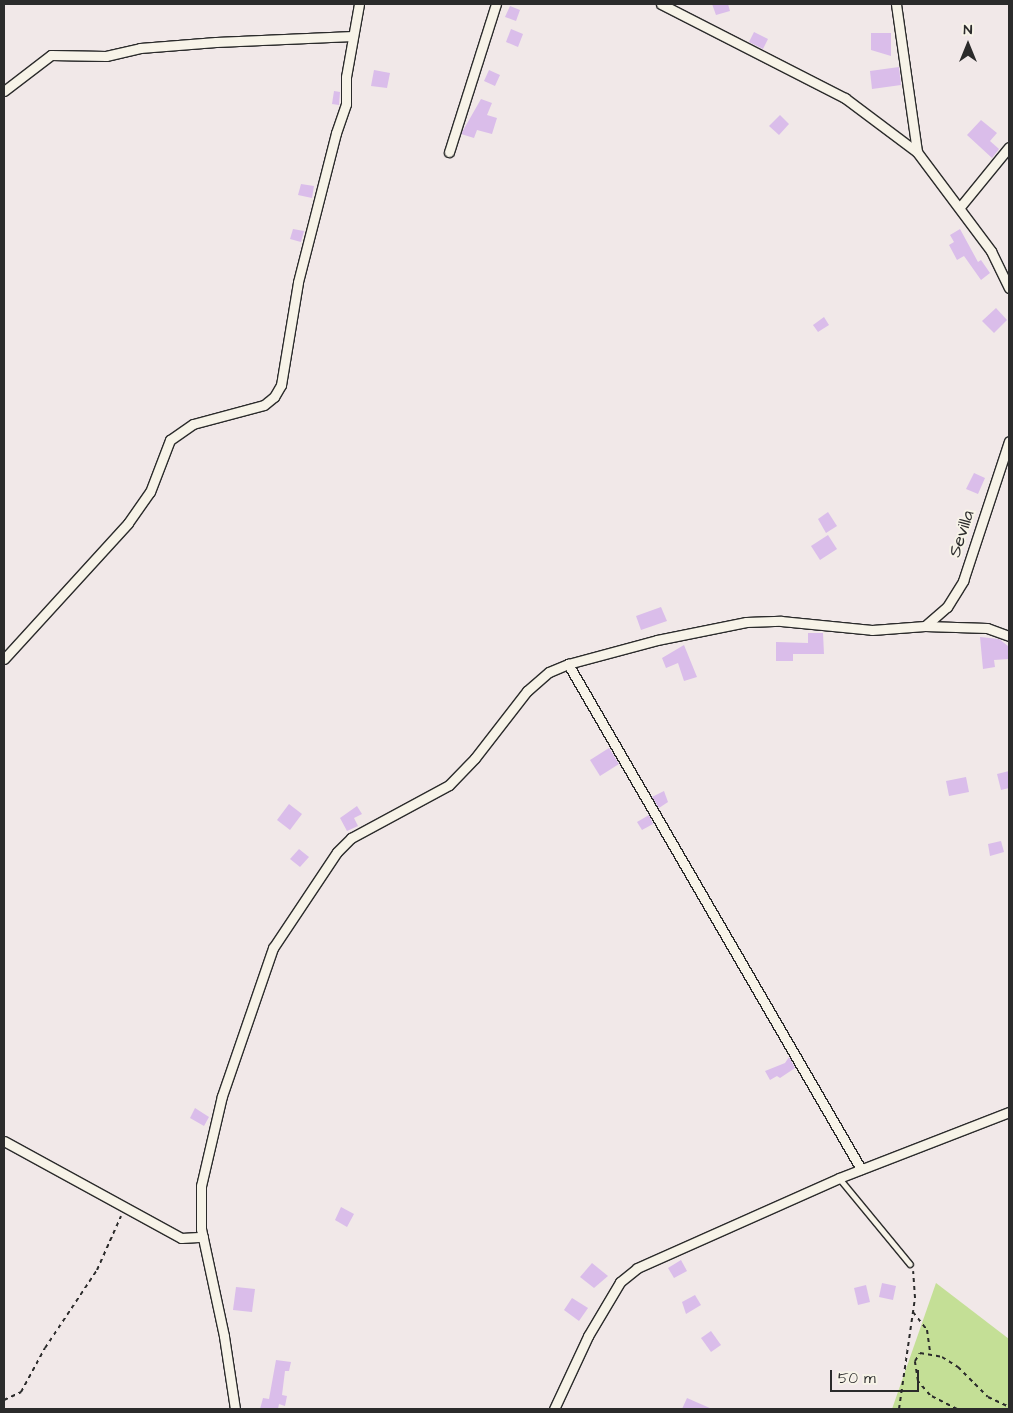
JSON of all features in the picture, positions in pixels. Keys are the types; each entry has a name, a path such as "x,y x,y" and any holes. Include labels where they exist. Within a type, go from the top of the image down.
{"street":[{"path":"4,659 128,523 150,492 170,440 193,424 251,410 274,397 286,370 298,282 336,133 346,104 346,77 359,4"},
{"path":"448,152 496,4"},
{"path":"662,4 845,98 917,152 991,251 1009,288"},
{"path":"896,4 917,152"},
{"path":"4,91 51,55 106,56 140,48 216,42 353,36"},
{"path":"960,208 1009,147"},
{"name":"Sevilla","path":"925,626 947,607 964,581 1009,441"},
{"path":"235,1409 224,1336 203,1237 201,1186 222,1096 273,948 337,852 351,838 448,785 475,758 527,691 550,672 568,664 657,640 746,622 781,621 872,630 925,626 987,628 1009,636"},
{"path":"568,664 861,1169"},
{"path":"554,1409 592,1328 620,1282 637,1268 839,1178 1009,1112"},
{"path":"4,1141 181,1238 203,1237"}],"lane":[{"path":"839,1178 910,1264"}],"path":[{"path":"4,1400 22,1392 45,1348 97,1270 126,1207"},
{"path":"899,1409 916,1289 910,1264"},
{"path":"912,1312 927,1330 930,1352"},
{"path":"957,1409 930,1395 918,1381 915,1361 920,1352 930,1352 958,1367 988,1397 1009,1407"}],"green space":[{"path":"936,1283 1009,1339 1009,1409 892,1409"}],"building":[{"path":"712,4 728,4 730,11 716,15"},
{"path":"510,6 520,10 516,21 505,17"},
{"path":"511,29 523,34 518,47 506,42"},
{"path":"754,32 768,39 763,49 749,42"},
{"path":"871,33 891,33 891,56 871,50"},
{"path":"899,67 901,85 872,89 870,71"},
{"path":"374,70 390,73 387,88 371,86"},
{"path":"489,70 500,75 495,86 484,81"},
{"path":"334,91 340,92 339,105 332,104"},
{"path":"481,99 492,103 487,115 497,118 492,134 477,130 474,138 461,134"},
{"path":"780,115 789,124 779,135 769,126"},
{"path":"981,120 997,133 990,141 999,149 992,158 967,135"},
{"path":"301,184 314,186 312,198 298,195"},
{"path":"293,229 304,231 301,242 290,239"},
{"path":"960,229 978,262 981,260 990,273 981,280 964,256 957,260 949,245 954,242 950,235"},
{"path":"996,308 1007,320 994,333 982,321"},
{"path":"824,317 829,325 818,332 813,325"},
{"path":"974,473 985,478 978,494 966,489"},
{"path":"828,512 837,526 826,533 818,519"},
{"path":"828,535 837,549 820,560 811,546"},
{"path":"661,607 667,621 641,630 636,616"},
{"path":"808,633 823,633 824,654 793,654 793,661 776,661 776,642 808,643"},
{"path":"980,637 999,639 1008,646 1009,659 994,660 995,667 983,669"},
{"path":"684,645 697,677 684,681 678,663 666,668 662,658"},
{"path":"609,748 619,764 600,776 590,760"},
{"path":"1009,771 1009,788 1001,790 997,774"},
{"path":"966,777 969,792 949,796 946,781"},
{"path":"664,791 668,802 659,808 652,797"},
{"path":"289,804 302,814 290,830 277,820"},
{"path":"357,806 362,814 354,818 358,826 347,831 340,818"},
{"path":"649,815 653,824 642,830 637,822"},
{"path":"1001,841 1004,852 990,856 988,844"},
{"path":"299,849 309,857 300,867 290,859"},
{"path":"789,1057 795,1068 780,1078 777,1076 770,1080 765,1071 785,1063"},
{"path":"195,1108 209,1117 204,1126 190,1118"},
{"path":"341,1207 354,1214 347,1227 335,1220"},
{"path":"681,1260 687,1271 674,1278 668,1268"},
{"path":"592,1263 608,1276 594,1288 580,1277"},
{"path":"882,1283 896,1286 893,1300 879,1297"},
{"path":"866,1285 870,1302 858,1305 854,1288"},
{"path":"236,1287 255,1289 252,1312 233,1310"},
{"path":"695,1295 701,1305 686,1314 682,1302"},
{"path":"572,1298 588,1308 579,1321 564,1310"},
{"path":"711,1331 721,1345 711,1352 701,1338"},
{"path":"276,1360 291,1362 289,1371 285,1371 282,1395 287,1396 285,1406 279,1404 278,1409 260,1409 263,1398 269,1399"},
{"path":"687,1398 712,1409 682,1409"}]}
